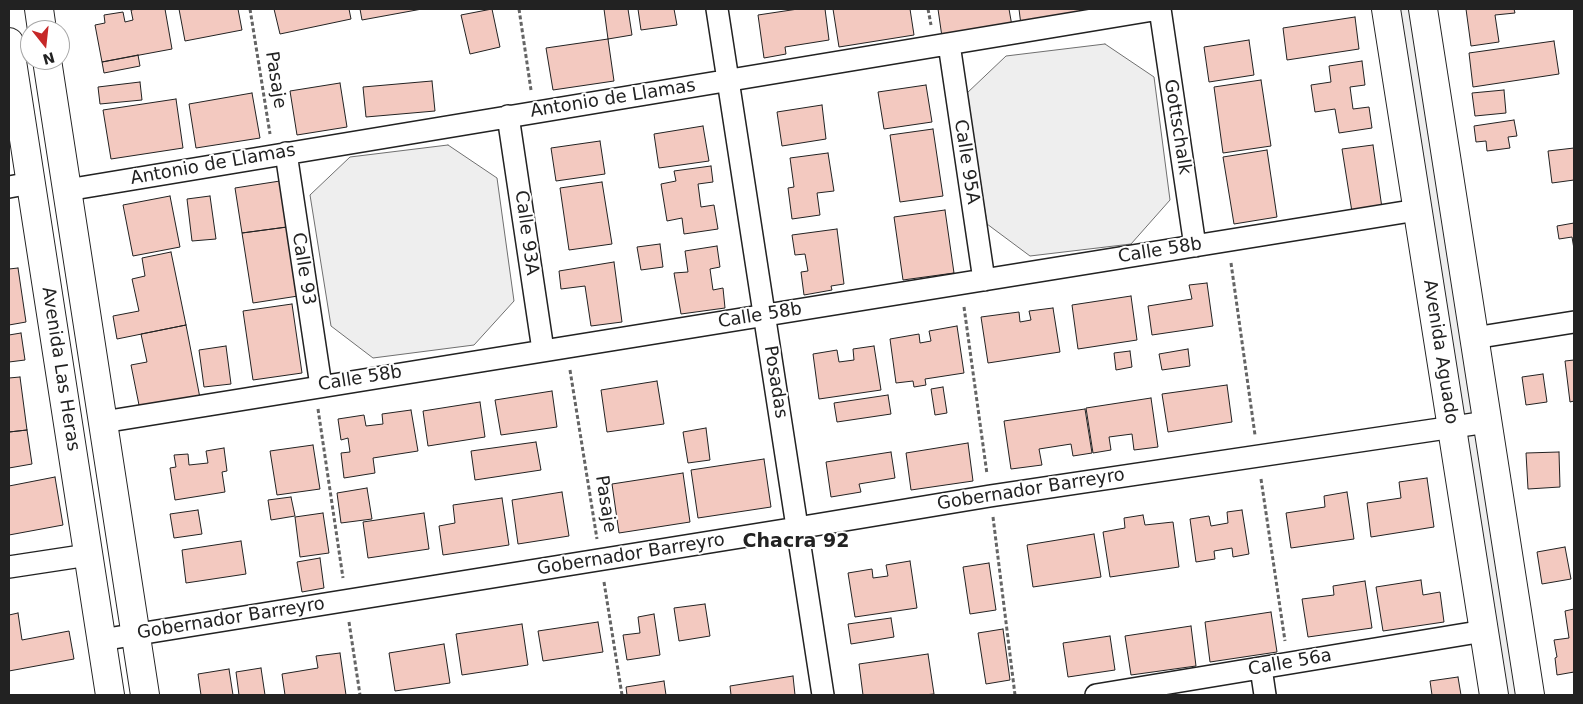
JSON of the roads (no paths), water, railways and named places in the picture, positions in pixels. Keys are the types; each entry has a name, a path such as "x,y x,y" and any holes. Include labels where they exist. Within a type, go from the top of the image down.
{"main road":[{"name":"Avenida Aguado","path":"1386,9 1494,695"},
{"name":"Avenida Aguado","path":"1423,9 1530,695"},
{"name":"Avenida Las Heras","path":"9,42 20,185 88,555 110,695"},
{"name":"Avenida Las Heras","path":"48,70 146,695"}],"street":[{"name":"Posadas","path":"717,9 823,695"},
{"name":"Antonio de Llamas","path":"67,190 1159,9"},
{"name":"Gottschalk","path":"1159,9 1195,246"},
{"name":"Calle 95A","path":"949,44 984,280"},
{"name":"Calle 93A","path":"508,116 543,350"},
{"name":"Calle 93","path":"280,154 318,386"},
{"name":"Calle 58b","path":"103,422 1417,210"},
{"path":"1474,338 1574,322"},
{"name":"Gobernador Barreyro","path":"101,640 990,496 1487,422"},
{"path":"9,567 88,555"},
{"name":"Calle 56a","path":"1096,695 1484,631"},
{"path":"1260,668 1265,695"}],"district":[{"name":"Chacra 92","path":"796,542"}]}
